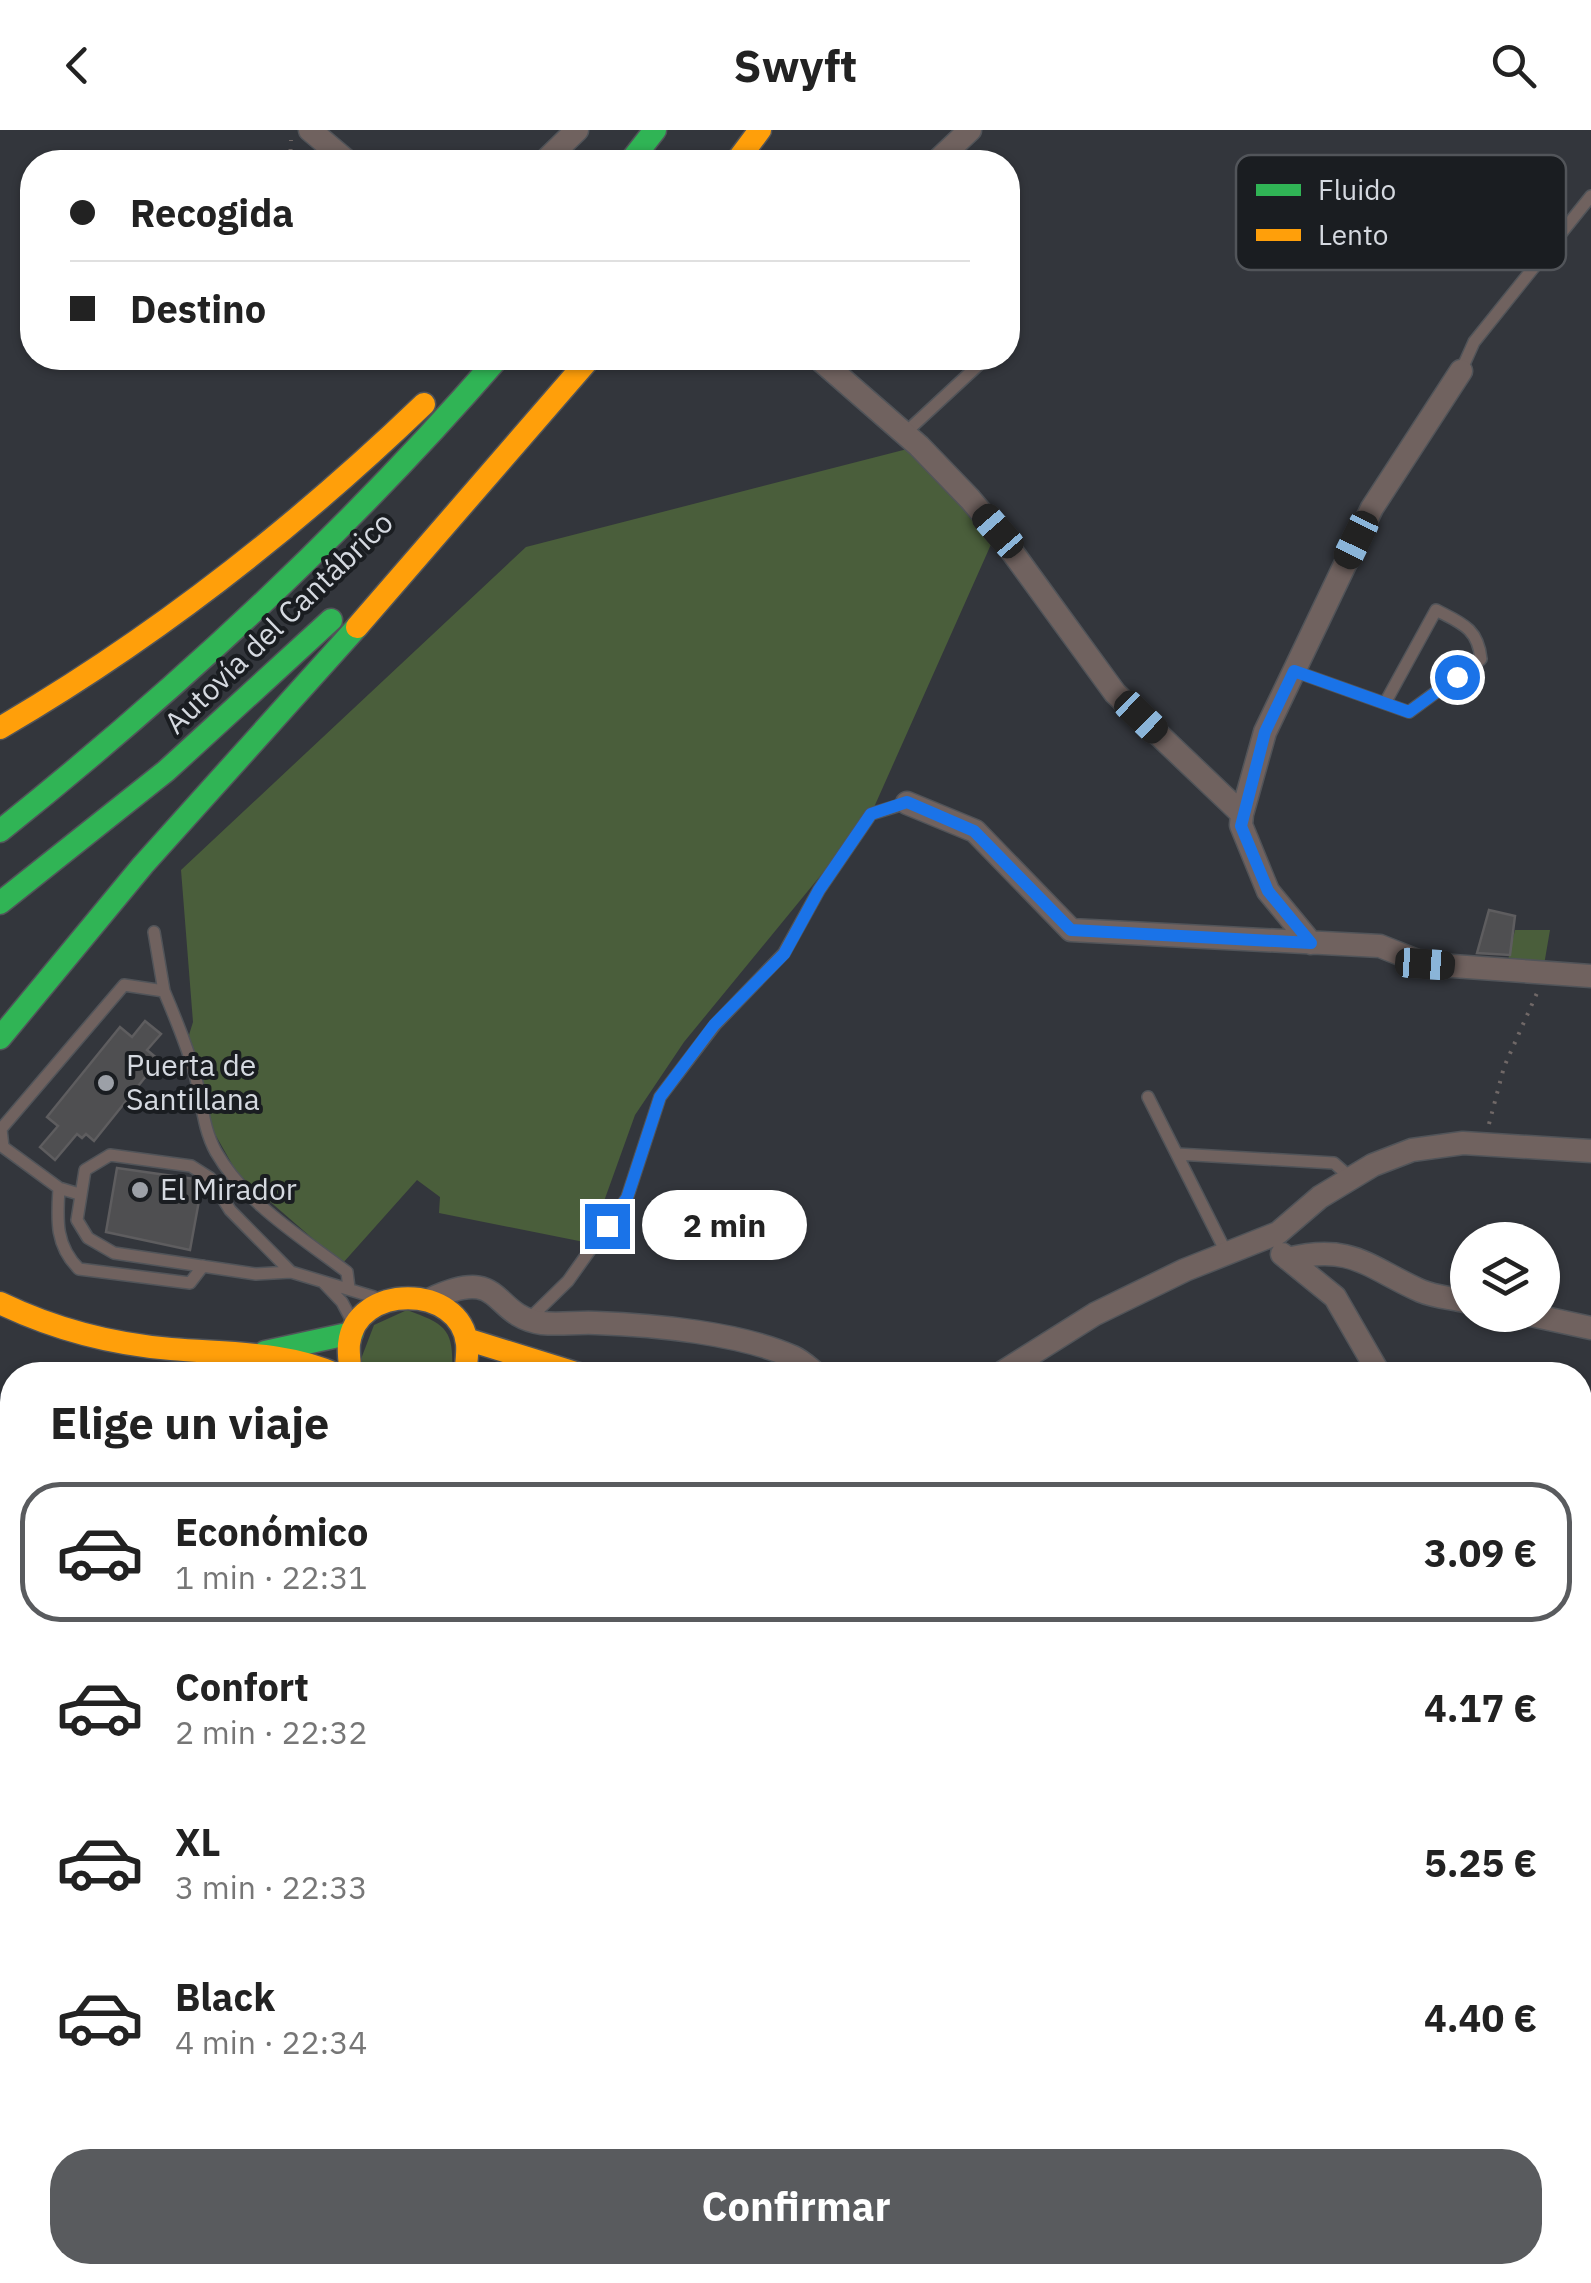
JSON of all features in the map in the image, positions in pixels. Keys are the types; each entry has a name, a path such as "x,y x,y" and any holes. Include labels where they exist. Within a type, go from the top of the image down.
{"main road":[{"path":"639,150 655,130"},
{"path":"0,728 114,659 249,562 352,475 458,370"},
{"name":"Autovía del Cantábrico","path":"0,831 149,710 274,596 388,480 487,370"},
{"name":"Autovía del Cantábrico","path":"0,903 151,784 318,633 440,508 561,370"},
{"path":"0,1038 140,868 470,502 580,370"},
{"path":"349,1362 348,1350 354,1330 367,1311 383,1300 407,1295 431,1299 453,1315 466,1339 468,1362"},
{"path":"0,1303 36,1320 103,1339 260,1353 292,1362"},
{"path":"260,1353 354,1330"},
{"path":"466,1339 540,1362"}],"street":[{"path":"310,130 334,150"},
{"path":"556,150 576,130"},
{"path":"949,150 970,130"},
{"path":"832,370 970,499 998,531 1115,692 1242,814"},
{"path":"1311,943 1268,891 1241,826 1242,814 1265,732 1372,508 1461,372"},
{"path":"907,802 974,831 1071,930 1380,946 1425,964 1591,976"},
{"path":"1019,1362 1095,1314 1184,1270 1278,1233 1320,1197 1374,1165 1412,1150 1484,1144 1591,1151"},
{"path":"1264,1240 1335,1297 1372,1362"},
{"path":"1288,1259 1310,1254 1361,1258 1424,1292 1450,1298"},
{"path":"431,1299 469,1286 487,1289 540,1323 595,1322 684,1330 800,1362"},
{"path":"1560,1321 1591,1328"}],"lane":[{"path":"1566,227 1591,196"},
{"path":"1461,372 1474,342 1532,270"},
{"path":"904,434 973,370"},
{"path":"1294,671 1385,704 1409,712 1481,659 1479,642 1466,626 1436,610 1385,704"},
{"path":"529,1319 568,1281 627,1198 660,1097 714,1025 784,954 819,890 871,814 907,802"},
{"path":"154,932 164,991 195,1072 207,1132 216,1153 275,1217 346,1272 349,1288"},
{"path":"78,1194 59,1188 3,1148 2,1129 124,986 164,991"},
{"path":"1148,1097 1227,1254"},
{"path":"1177,1154 1334,1163 1351,1178"},
{"path":"291,1272 230,1210 210,1178 191,1166 110,1155 85,1170 76,1220 88,1238 114,1253 256,1274 291,1272 383,1300"},
{"path":"59,1188 57,1231 68,1257 79,1270 190,1283 203,1266"},
{"path":"57,1231 80,1225"},
{"path":"324,1283 342,1302 354,1330"}],"path":[{"path":"1484,1144 1504,1066 1545,974"}],"green space":[{"path":"919,446 997,531 871,814 684,1042 635,1115 589,1243 439,1213 440,1197 417,1180 342,1264 237,1173 211,1127 189,1035 193,1022 181,870 526,547"},
{"path":"1515,930 1550,930 1544,965 1508,960"},
{"path":"407,1310 432,1320 446,1331 452,1362 362,1362 374,1325"}],"building":[{"path":"1489,910 1515,916 1510,955 1477,953"},
{"name":"Puerta de Santillana","path":"145,1021 161,1034 147,1050 159,1060 94,1141 86,1134 82,1138 77,1134 55,1160 40,1147 58,1126 47,1117 120,1027 132,1037"},
{"path":"117,1168 194,1179 202,1184 190,1250 106,1232"}],"traffic: fast":[{"path":"639,150 655,130"},
{"path":"0,831 133,721 260,606 382,485 487,370"},
{"path":"0,903 166,771 331,620"},
{"path":"0,1038 143,865 357,627"},
{"path":"265,1352 352,1333"}],"traffic: slow":[{"path":"745,150 760,130"},
{"path":"357,627 580,370"},
{"path":"0,728 114,657 222,579 325,495 424,404"},
{"path":"350,1362 349,1344 356,1324 369,1310 387,1301 408,1298 429,1301 447,1310 460,1324 467,1344 466,1362"},
{"path":"0,1303 62,1328 105,1339 298,1362"},
{"path":"466,1339 540,1362"}],"place":[{"name":"Puerta de Santillana","path":"106,1083"},
{"name":"El Mirador","path":"140,1190"}],"route":[{"path":"607,1226 627,1198 660,1097 714,1025 784,954 819,890 871,814 907,802 974,831 1071,930 1311,943 1268,891 1241,826 1265,732 1294,671 1409,712 1457,677"}]}
